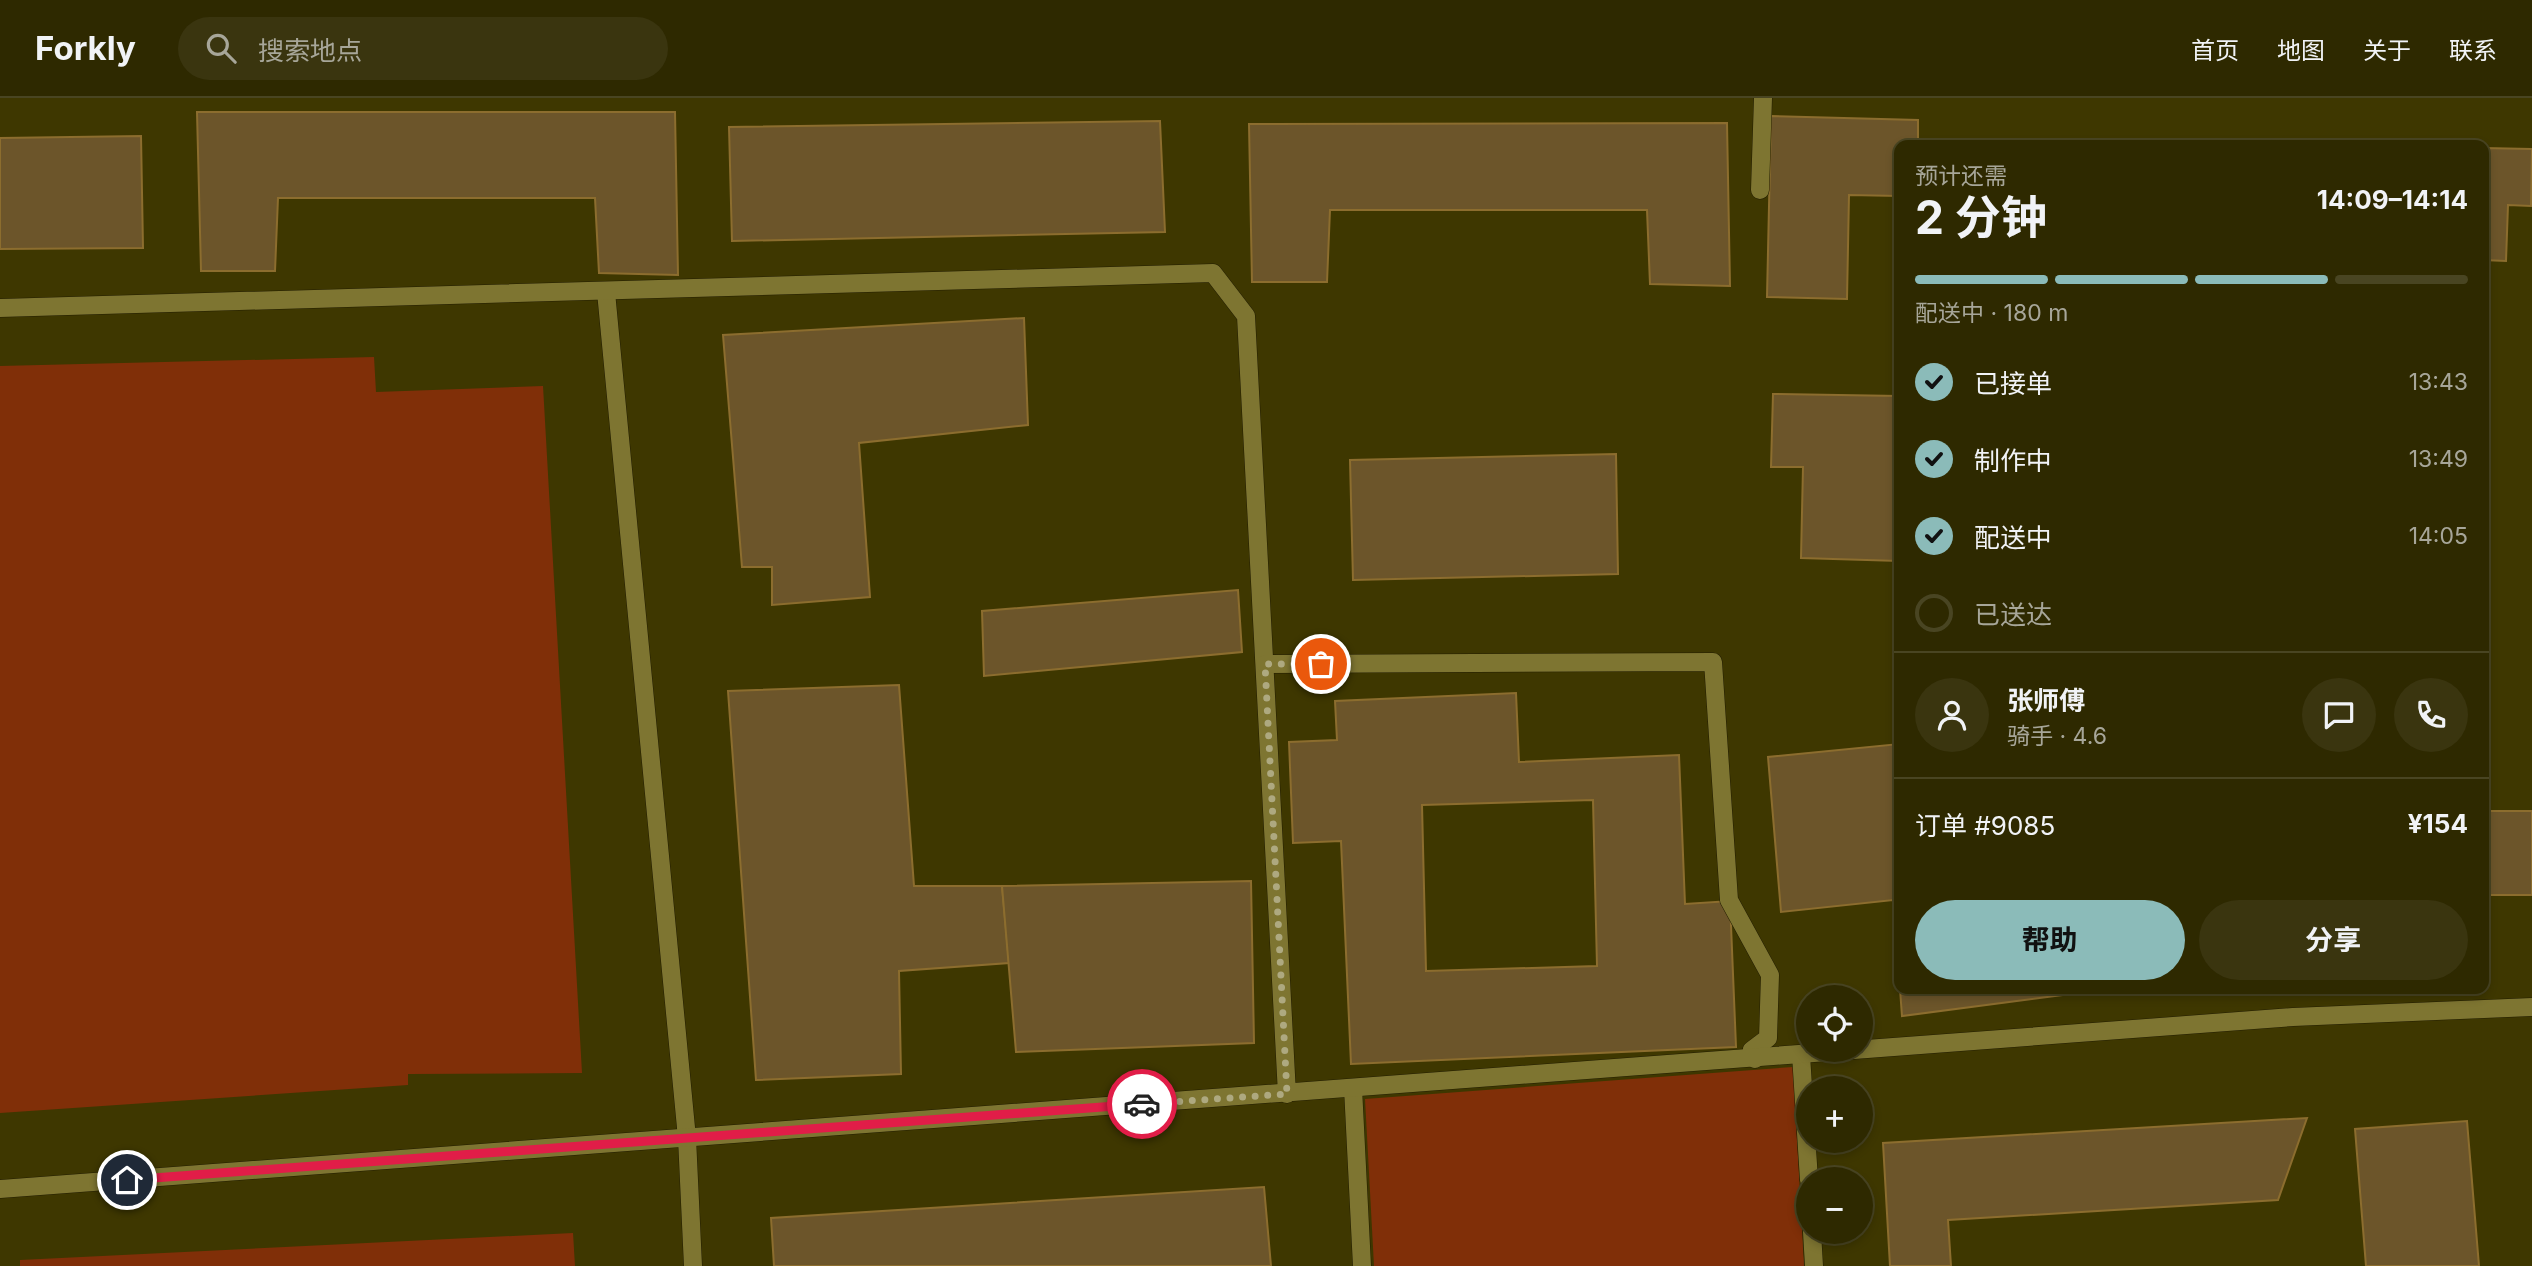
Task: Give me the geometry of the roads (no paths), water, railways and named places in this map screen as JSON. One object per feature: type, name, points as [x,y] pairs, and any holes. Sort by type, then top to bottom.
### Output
[{"type":"street","points":[[1760,190],[1763,98]]},
{"type":"street","points":[[0,308],[1213,273],[1246,316],[1287,1094]]},
{"type":"street","points":[[606,292],[687,1138],[693,1266]]},
{"type":"street","points":[[1265,664],[1713,662],[1729,900],[1770,975],[1768,1038],[1752,1050],[1755,1059]]},
{"type":"street","points":[[1873,1049],[2293,1017],[2532,1007]]},
{"type":"street","points":[[0,1189],[1796,1055]]},
{"type":"street","points":[[1801,1062],[1807,1167]]},
{"type":"street","points":[[1353,1088],[1362,1266]]},
{"type":"street","points":[[1813,1244],[1814,1266]]}]
